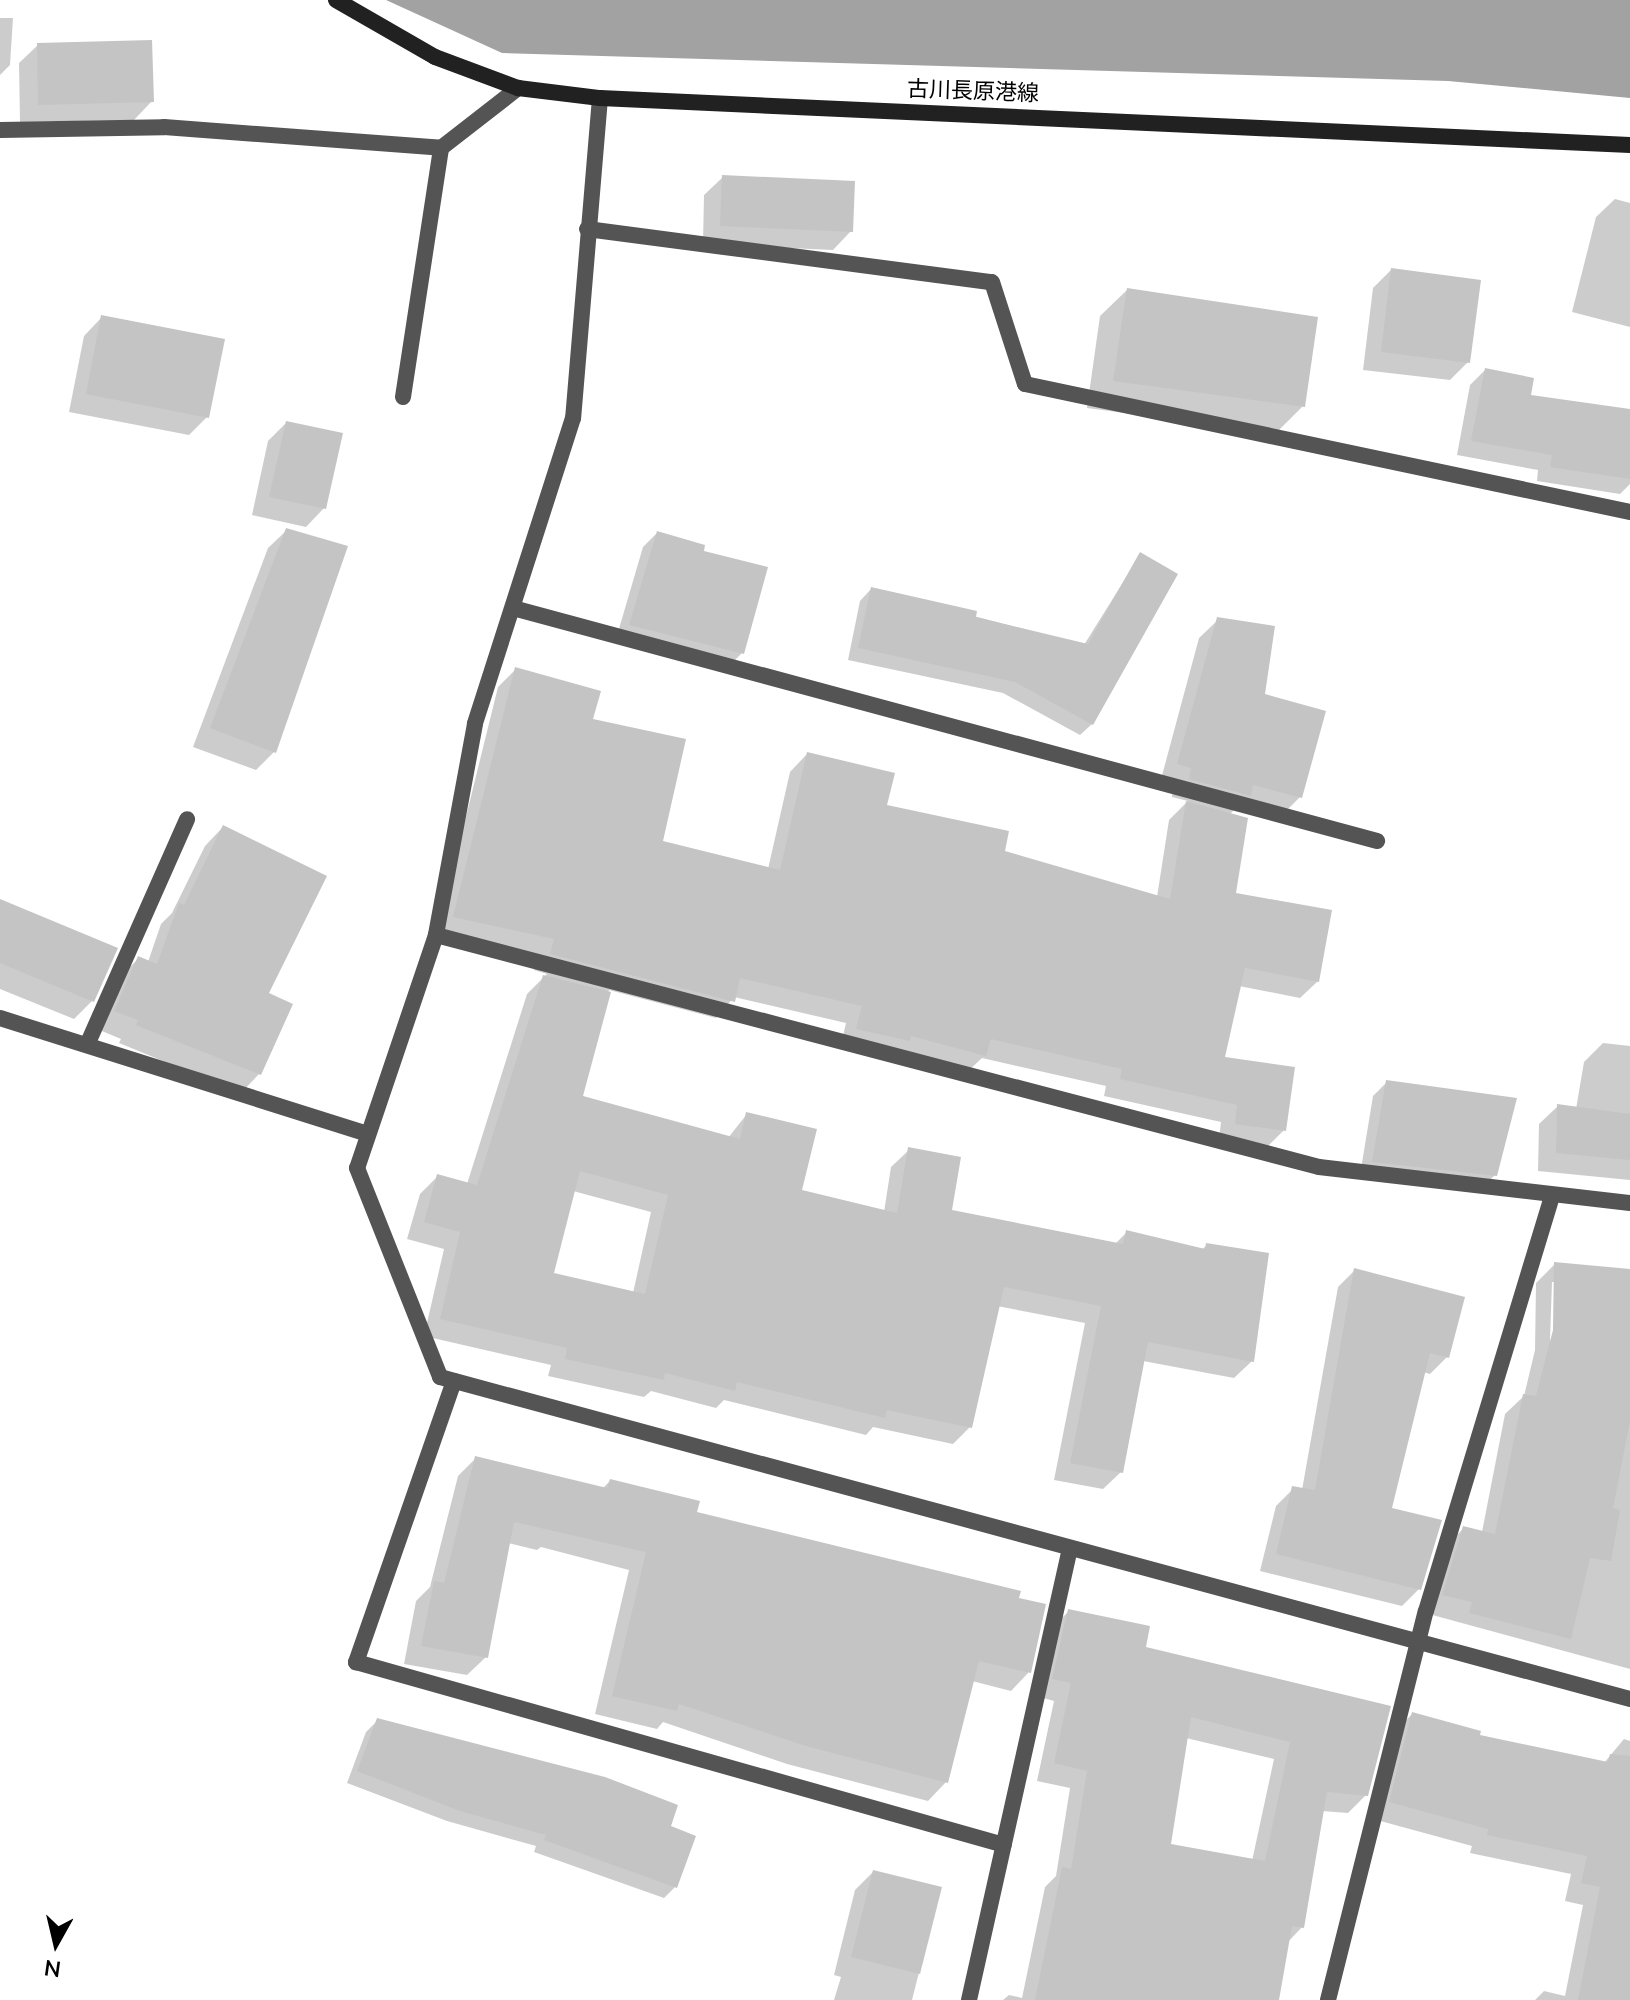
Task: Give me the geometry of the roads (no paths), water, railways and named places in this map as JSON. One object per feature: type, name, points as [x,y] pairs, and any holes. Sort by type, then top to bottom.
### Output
[{"type":"main road","name":"古川長原港線","points":[[336,0],[435,57],[518,88],[600,98],[1630,145]]},
{"type":"street","points":[[0,130],[179,128],[441,148],[518,88]]},
{"type":"street","points":[[600,98],[573,418],[475,724],[436,935],[357,1168],[440,1377],[1630,1699]]},
{"type":"street","points":[[403,397],[441,148]]},
{"type":"street","points":[[587,229],[992,282],[1025,384],[1630,512]]},
{"type":"street","points":[[513,608],[1377,841]]},
{"type":"street","points":[[87,1045],[187,819]]},
{"type":"street","points":[[436,935],[1319,1167],[1630,1203]]},
{"type":"street","points":[[0,1018],[368,1134]]},
{"type":"street","points":[[1328,2000],[1418,1644],[1552,1195]]},
{"type":"street","points":[[454,1381],[356,1662],[1004,1845]]},
{"type":"street","points":[[969,2000],[1070,1549]]}]
